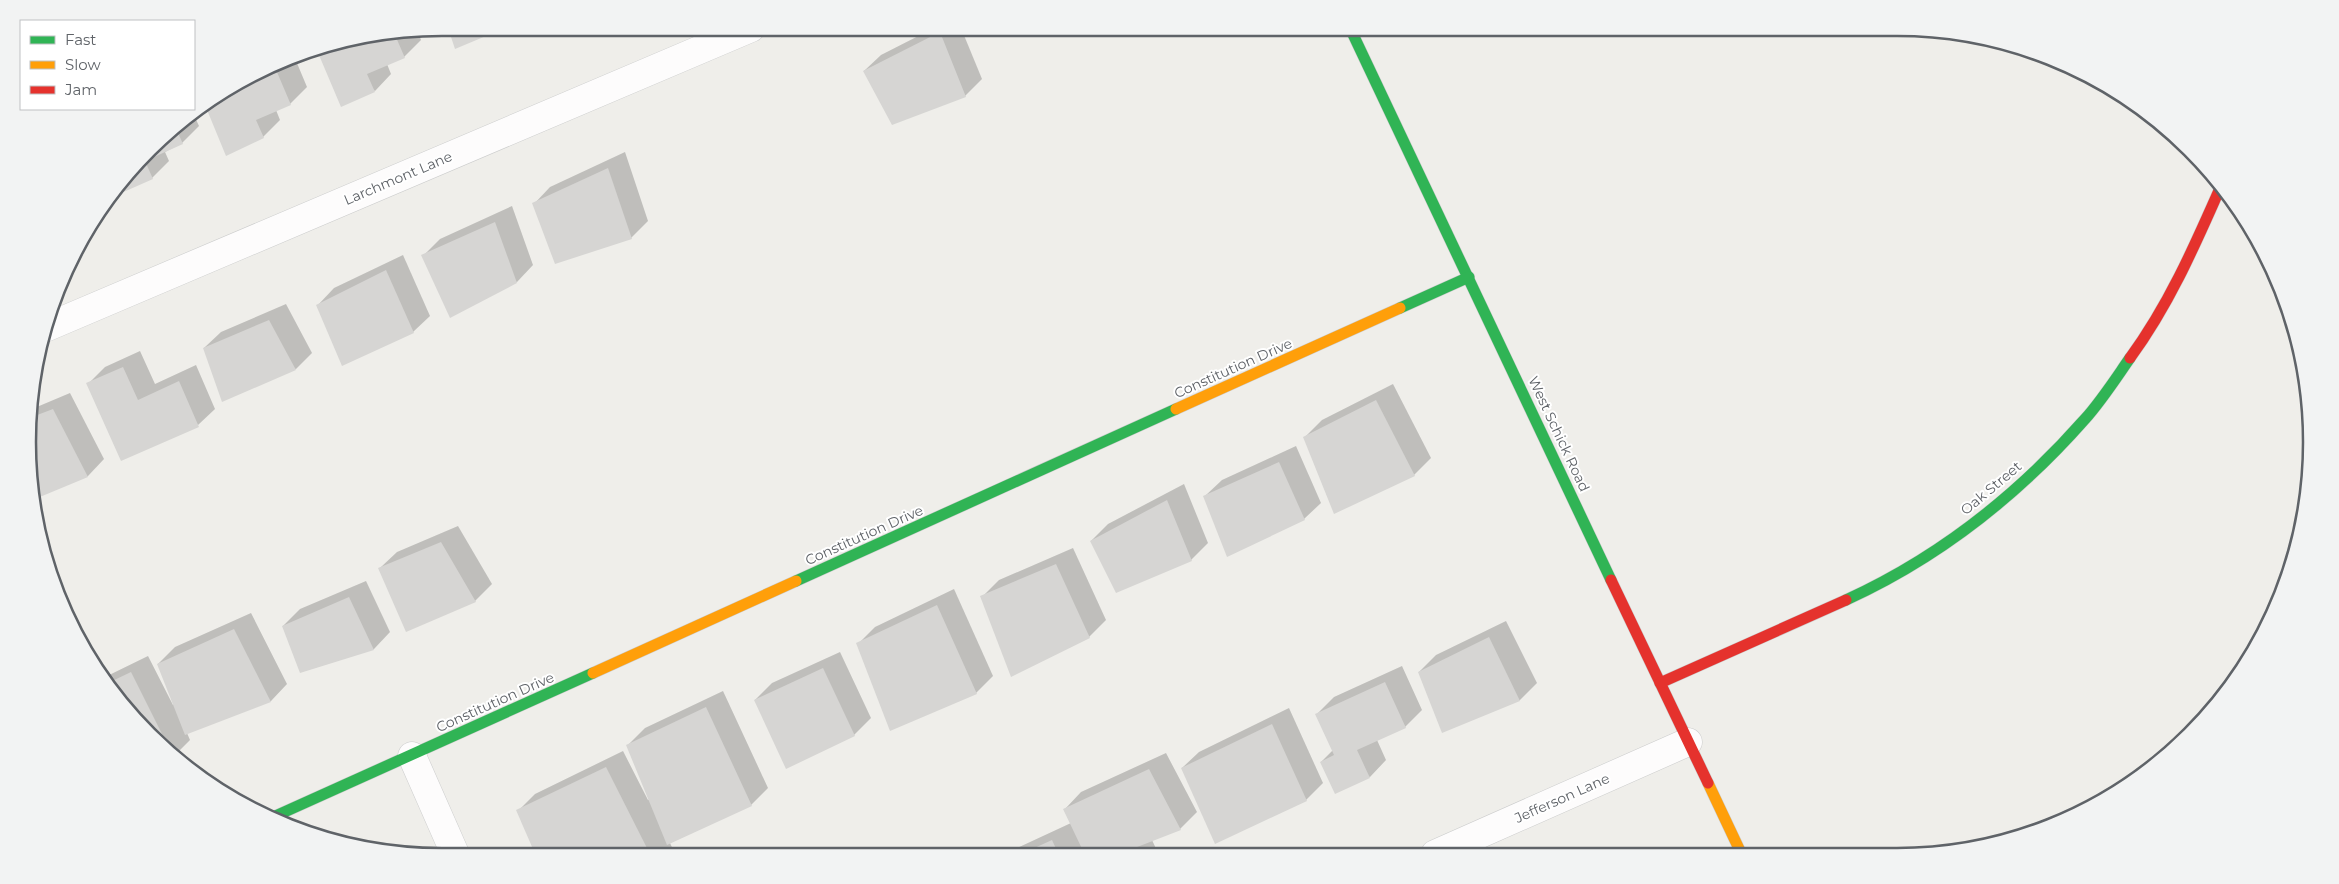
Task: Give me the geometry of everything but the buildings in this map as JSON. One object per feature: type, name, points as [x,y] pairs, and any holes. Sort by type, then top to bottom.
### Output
[{"type":"street","name":"Larchmont Lane","points":[[54,324],[732,36]]},
{"type":"street","name":"West Schick Road","points":[[1354,36],[1739,848]]},
{"type":"street","name":"Oak Street","points":[[1660,683],[1883,583],[1941,548],[2021,486],[2086,418],[2147,335],[2190,256],[2218,193]]},
{"type":"street","name":"Constitution Drive","points":[[280,814],[1469,277]]},
{"type":"street","name":"Jefferson Lane","points":[[1449,848],[1688,742]]},
{"type":"street","points":[[412,756],[452,848]]},
{"type":"traffic: fast","points":[[1354,36],[1611,580]]},
{"type":"traffic: fast","points":[[1400,308],[1469,277]]},
{"type":"traffic: fast","points":[[1846,600],[1913,565],[1975,522],[2004,499],[2059,447],[2085,419],[2130,358]]},
{"type":"traffic: fast","points":[[796,581],[1176,409]]},
{"type":"traffic: fast","points":[[280,814],[593,673]]},
{"type":"traffic: slow","points":[[1176,409],[1400,308]]},
{"type":"traffic: slow","points":[[593,673],[796,581]]},
{"type":"traffic: slow","points":[[1708,783],[1739,848]]},
{"type":"traffic: jam","points":[[2130,358],[2169,296],[2218,193]]},
{"type":"traffic: jam","points":[[1611,580],[1708,783]]},
{"type":"traffic: jam","points":[[1660,683],[1846,600]]}]
